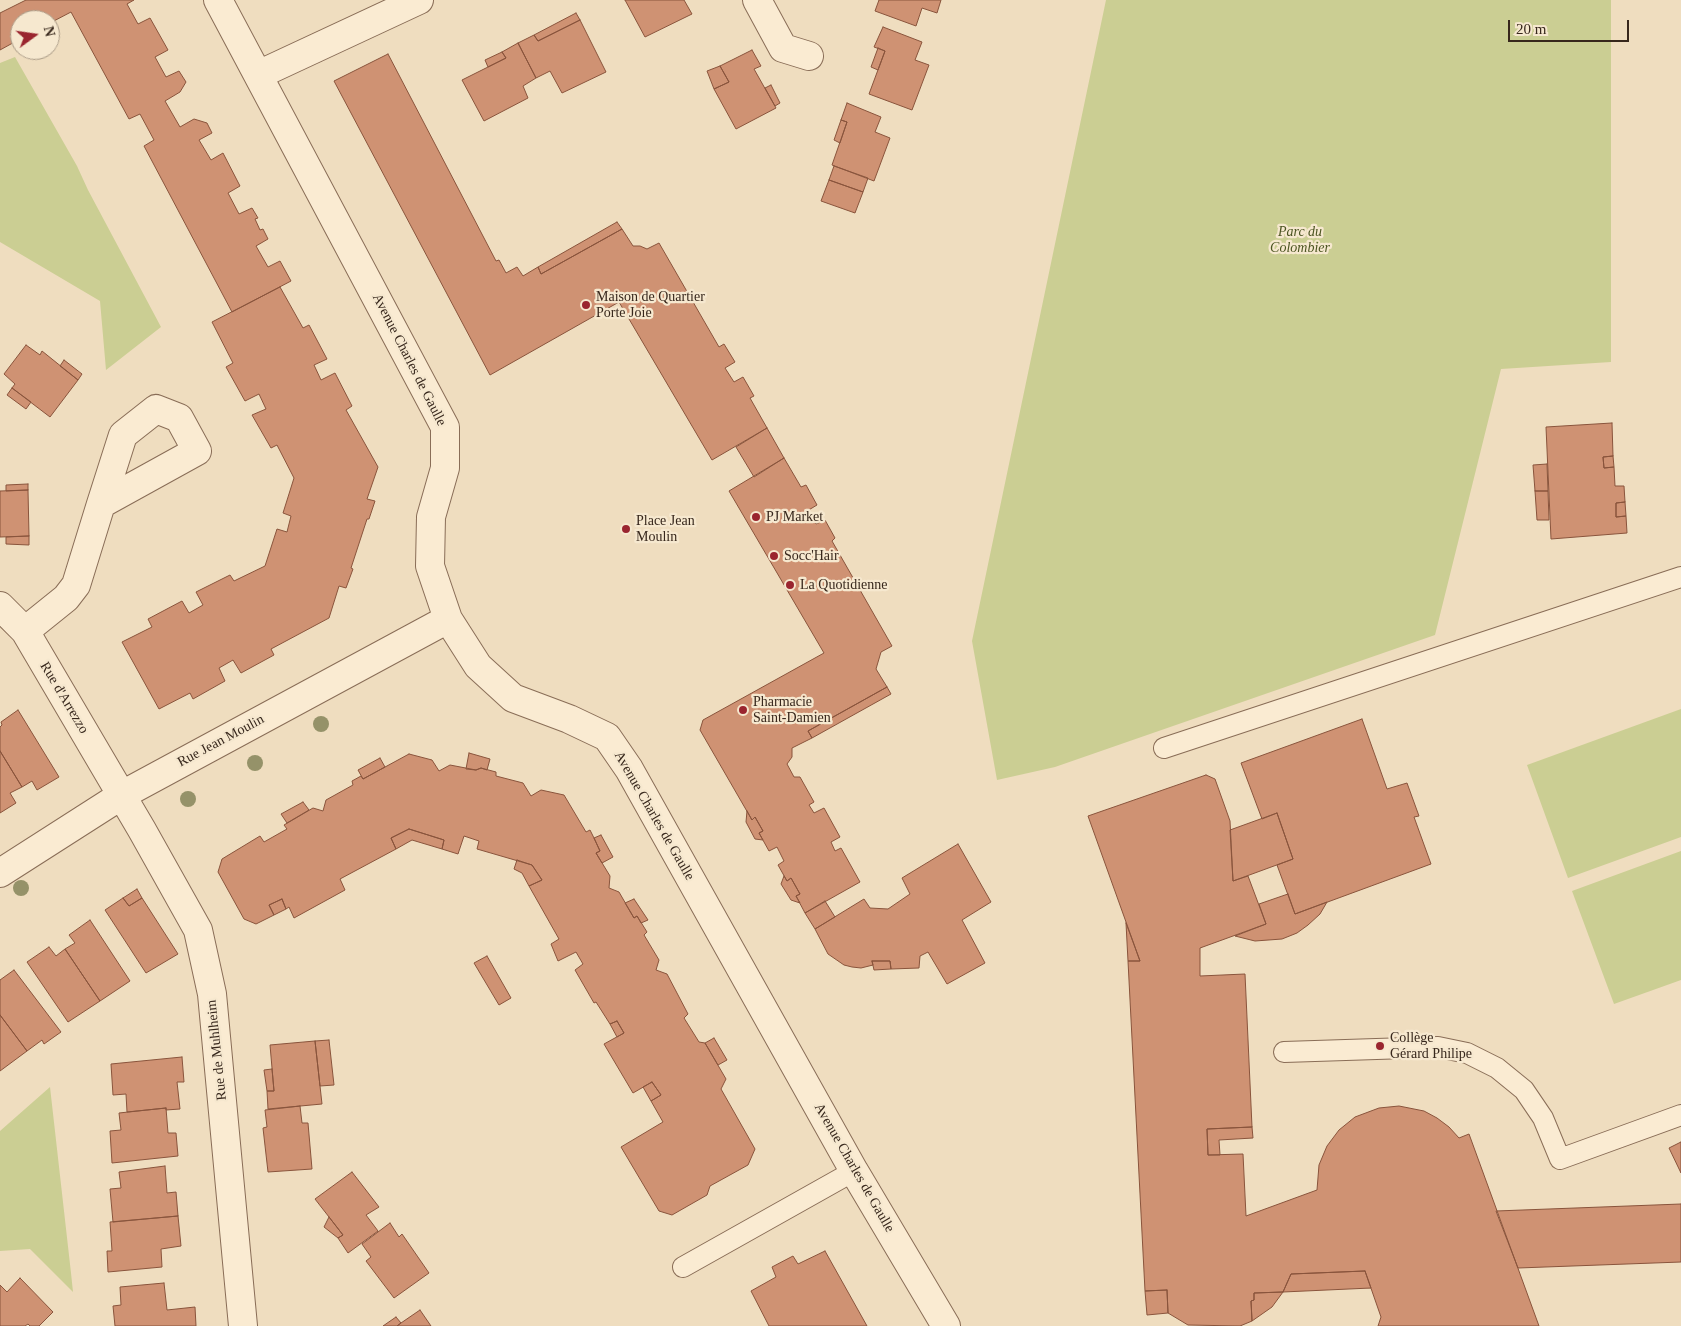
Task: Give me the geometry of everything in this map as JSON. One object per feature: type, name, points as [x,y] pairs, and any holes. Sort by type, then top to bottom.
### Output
[{"type":"street","name":"Avenue Charles de Gaulle","points":[[218,0],[445,426],[445,468],[431,517],[430,566],[448,619],[478,666],[513,698],[570,719],[607,737],[629,769],[854,1171],[946,1326]]},
{"type":"street","points":[[258,75],[419,0]]},
{"type":"street","points":[[757,0],[783,48],[809,56]]},
{"type":"street","points":[[25,631],[66,598],[76,585],[101,504]]},
{"type":"street","name":"Rue d'Arrezzo","points":[[0,606],[25,631],[122,795]]},
{"type":"street","name":"Rue Jean Moulin","points":[[0,873],[122,795],[448,619]]},
{"type":"street","name":"Rue de Muhlheim","points":[[122,795],[198,930],[212,994],[243,1326]]},
{"type":"lane","points":[[1164,748],[1681,577]]},
{"type":"lane","points":[[1284,1052],[1438,1047],[1467,1053],[1497,1068],[1524,1090],[1543,1118],[1560,1158],[1681,1115]]},
{"type":"lane","points":[[682,1266],[854,1171]]},
{"type":"green space","name":"Parc du Colombier","points":[[1106,0],[1611,0],[1611,362],[1501,369],[1435,635],[1055,767],[997,780],[972,641]]},
{"type":"green space","points":[[10,59],[17,60],[77,166],[161,327],[106,370],[100,301],[0,242],[0,63]]},
{"type":"green space","points":[[1681,709],[1681,837],[1568,878],[1527,765]]},
{"type":"green space","points":[[1681,851],[1681,980],[1614,1004],[1572,891]]},
{"type":"green space","points":[[50,1087],[73,1292],[30,1249],[0,1251],[0,1131]]},
{"type":"building","points":[[26,0],[134,0],[127,4],[138,24],[150,18],[168,50],[155,57],[166,77],[179,71],[186,82],[180,92],[165,101],[180,127],[194,119],[207,123],[212,133],[199,140],[211,160],[223,153],[240,186],[228,193],[239,214],[252,208],[258,218],[255,219],[260,230],[263,229],[268,239],[256,246],[268,267],[280,261],[291,281],[232,312],[144,146],[154,140],[140,114],[129,119],[71,12],[60,18],[60,10],[10,10],[10,44],[0,50],[0,13]]},
{"type":"building","points":[[625,0],[684,0],[692,14],[645,37]]},
{"type":"building","points":[[879,0],[941,0],[937,13],[922,8],[916,26],[875,11]]},
{"type":"building","points":[[576,13],[580,20],[538,41],[534,35]]},
{"type":"building","points":[[580,20],[606,72],[562,93],[550,71],[536,78],[518,43],[534,35],[538,41]]},
{"type":"building","points":[[883,27],[922,42],[915,60],[929,65],[912,110],[869,94],[885,51],[874,47]]},
{"type":"building","points":[[518,43],[536,78],[523,86],[528,98],[484,121],[462,80],[506,58],[502,52]]},
{"type":"building","points":[[878,48],[885,51],[878,70],[871,67]]},
{"type":"building","points":[[752,50],[761,66],[754,69],[776,108],[736,129],[714,89],[729,82],[720,66]]},
{"type":"building","points":[[502,52],[506,58],[488,67],[485,60]]},
{"type":"building","points":[[388,54],[496,261],[499,260],[506,273],[517,267],[523,276],[538,267],[541,274],[622,229],[633,246],[647,249],[659,243],[719,347],[724,344],[735,362],[725,368],[734,382],[743,377],[754,396],[750,398],[767,428],[712,460],[619,302],[490,375],[334,81]]},
{"type":"building","points":[[720,66],[729,82],[714,89],[707,71]]},
{"type":"building","points":[[771,85],[780,103],[775,106],[765,88]]},
{"type":"building","points":[[847,103],[881,117],[875,132],[890,138],[874,181],[832,165],[847,122],[841,120]]},
{"type":"building","points":[[841,120],[847,122],[840,143],[834,140]]},
{"type":"building","points":[[834,166],[868,178],[863,192],[829,180]]},
{"type":"building","points":[[829,180],[863,192],[855,213],[821,201]]},
{"type":"building","points":[[617,222],[622,229],[541,274],[538,267]]},
{"type":"building","points":[[280,287],[303,328],[309,325],[327,359],[314,365],[321,380],[335,373],[352,406],[346,410],[378,467],[367,499],[375,501],[369,519],[367,519],[346,588],[339,586],[329,618],[271,649],[274,655],[241,673],[233,660],[219,668],[225,681],[193,699],[190,693],[159,709],[122,642],[152,627],[148,619],[182,601],[189,613],[203,605],[196,592],[230,575],[234,581],[265,566],[277,529],[287,532],[291,516],[283,513],[294,478],[277,445],[271,448],[252,415],[266,409],[259,394],[245,401],[226,367],[233,363],[212,322]]},
{"type":"building","points":[[26,345],[40,355],[42,351],[78,380],[50,417],[12,388],[15,384],[4,374]]},
{"type":"building","points":[[64,360],[82,374],[78,380],[60,366]]},
{"type":"building","points":[[12,388],[31,402],[26,409],[7,395]]},
{"type":"building","points":[[1612,423],[1613,456],[1603,457],[1604,468],[1614,467],[1615,486],[1624,486],[1625,502],[1616,503],[1616,517],[1626,516],[1627,533],[1551,539],[1546,427]]},
{"type":"building","points":[[767,428],[784,458],[754,477],[736,447]]},
{"type":"building","points":[[1613,456],[1614,467],[1604,468],[1603,457]]},
{"type":"building","points":[[784,458],[801,487],[806,485],[817,505],[807,511],[816,524],[825,520],[835,538],[832,541],[892,646],[881,652],[876,669],[887,687],[808,731],[812,738],[792,748],[792,757],[787,764],[794,777],[800,777],[814,802],[809,805],[814,813],[824,808],[840,837],[831,842],[835,851],[841,848],[860,882],[805,913],[796,896],[800,894],[791,878],[787,881],[778,865],[784,861],[777,847],[769,851],[759,833],[763,831],[755,817],[752,820],[700,730],[703,720],[824,653],[729,491]]},
{"type":"building","points":[[1547,464],[1548,491],[1535,491],[1533,465]]},
{"type":"building","points":[[28,484],[28,490],[6,491],[6,485]]},
{"type":"building","points":[[28,490],[29,536],[0,537],[0,491]]},
{"type":"building","points":[[1535,491],[1548,491],[1549,520],[1537,520]]},
{"type":"building","points":[[1625,502],[1626,516],[1616,517],[1616,503]]},
{"type":"building","points":[[29,536],[29,545],[6,544],[6,537]]},
{"type":"building","points":[[887,687],[891,694],[812,738],[808,731]]},
{"type":"building","points":[[18,710],[59,777],[37,790],[32,781],[22,787],[0,751],[1,722]]},
{"type":"building","points":[[1362,719],[1387,789],[1407,783],[1419,816],[1414,817],[1431,864],[1295,914],[1277,865],[1293,859],[1277,813],[1262,819],[1241,763]]},
{"type":"building","points":[[0,751],[22,787],[10,793],[16,803],[0,813]]},
{"type":"building","points":[[469,753],[490,759],[487,770],[481,768],[476,770],[466,769]]},
{"type":"building","points":[[409,754],[432,760],[439,771],[450,765],[476,770],[481,768],[496,772],[496,776],[523,783],[531,796],[541,790],[564,795],[586,832],[590,830],[594,838],[600,851],[596,853],[610,876],[609,888],[619,892],[634,918],[637,916],[647,932],[644,935],[659,960],[656,970],[667,974],[688,1014],[684,1018],[699,1042],[705,1043],[726,1079],[721,1089],[755,1149],[748,1165],[710,1186],[707,1195],[672,1215],[659,1211],[621,1147],[663,1122],[651,1101],[661,1095],[652,1082],[633,1093],[604,1044],[624,1033],[617,1021],[610,1024],[596,1002],[594,1003],[575,970],[583,964],[576,952],[558,961],[551,944],[559,939],[529,886],[542,880],[532,865],[477,849],[479,841],[464,836],[458,854],[442,849],[444,840],[409,829],[391,838],[396,849],[340,879],[345,890],[294,918],[289,907],[286,909],[282,899],[269,905],[274,915],[256,924],[244,919],[218,872],[222,859],[260,836],[264,842],[287,829],[284,825],[313,808],[323,811],[326,800],[353,785],[352,781],[361,776],[363,779]]},
{"type":"building","points":[[380,758],[385,767],[363,779],[358,770]]},
{"type":"building","points":[[1206,775],[1215,779],[1230,821],[1233,881],[1248,876],[1266,924],[1200,948],[1200,976],[1245,974],[1252,1127],[1207,1129],[1208,1155],[1243,1154],[1246,1216],[1317,1190],[1319,1165],[1327,1146],[1339,1130],[1355,1117],[1379,1108],[1399,1106],[1424,1111],[1449,1127],[1459,1138],[1469,1134],[1539,1326],[1378,1326],[1381,1317],[1365,1271],[1291,1274],[1283,1292],[1254,1293],[1254,1300],[1251,1301],[1252,1321],[1240,1326],[1188,1325],[1168,1313],[1167,1290],[1145,1291],[1128,961],[1140,961],[1088,816]]},
{"type":"building","points":[[303,802],[309,810],[287,823],[281,814]]},
{"type":"building","points":[[747,811],[752,820],[755,817],[763,831],[759,833],[763,840],[755,839],[746,822]]},
{"type":"building","points":[[1277,813],[1293,859],[1233,881],[1230,830]]},
{"type":"building","points":[[409,829],[444,840],[442,849],[412,840],[396,849],[391,838]]},
{"type":"building","points":[[601,835],[613,857],[602,863],[596,853],[600,851],[594,838]]},
{"type":"building","points":[[958,844],[991,902],[962,920],[985,963],[947,984],[928,952],[920,956],[919,968],[891,969],[890,961],[872,961],[873,965],[861,968],[852,967],[844,965],[828,954],[815,929],[864,899],[870,908],[888,909],[910,894],[902,878]]},
{"type":"building","points":[[517,860],[532,865],[542,880],[529,886],[522,873],[514,869]]},
{"type":"building","points":[[784,876],[787,881],[791,878],[800,894],[796,896],[800,903],[791,900],[781,884]]},
{"type":"building","points":[[137,889],[142,898],[129,906],[123,898]]},
{"type":"building","points":[[1288,894],[1295,914],[1327,902],[1320,914],[1308,925],[1297,933],[1282,939],[1255,941],[1235,936],[1266,924],[1259,904]]},
{"type":"building","points":[[123,898],[129,906],[142,898],[178,954],[146,973],[105,910]]},
{"type":"building","points":[[282,899],[286,909],[274,915],[269,905]]},
{"type":"building","points":[[634,899],[648,920],[641,923],[637,916],[634,918],[625,903]]},
{"type":"building","points":[[825,901],[835,917],[815,929],[805,913]]},
{"type":"building","points":[[90,920],[130,981],[100,1001],[65,949],[75,943],[69,935]]},
{"type":"building","points":[[1126,923],[1140,961],[1128,961]]},
{"type":"building","points":[[49,947],[56,956],[65,949],[100,1001],[68,1022],[27,962]]},
{"type":"building","points":[[487,956],[511,998],[499,1005],[474,963]]},
{"type":"building","points":[[872,961],[890,961],[891,969],[874,970]]},
{"type":"building","points":[[14,970],[61,1032],[44,1044],[42,1040],[27,1051],[0,1015],[0,980]]},
{"type":"building","points":[[0,1015],[27,1051],[0,1071]]},
{"type":"building","points":[[617,1021],[624,1033],[617,1037],[610,1024]]},
{"type":"building","points":[[714,1038],[727,1060],[718,1065],[705,1043]]},
{"type":"building","points":[[329,1040],[334,1085],[320,1086],[315,1041]]},
{"type":"building","points":[[315,1041],[322,1104],[268,1109],[267,1091],[274,1091],[270,1045]]},
{"type":"building","points":[[182,1057],[184,1082],[177,1082],[180,1109],[166,1110],[166,1108],[127,1112],[126,1094],[113,1095],[111,1064]]},
{"type":"building","points":[[272,1069],[274,1091],[267,1091],[264,1070]]},
{"type":"building","points":[[652,1082],[661,1095],[651,1101],[643,1087]]},
{"type":"building","points":[[300,1106],[302,1123],[308,1123],[312,1169],[268,1172],[263,1128],[267,1127],[265,1110]]},
{"type":"building","points":[[166,1108],[168,1133],[176,1133],[178,1156],[112,1163],[110,1131],[121,1130],[119,1113]]},
{"type":"building","points":[[1252,1127],[1253,1138],[1219,1140],[1220,1155],[1208,1155],[1207,1129]]},
{"type":"building","points":[[1681,1142],[1681,1173],[1669,1148]]},
{"type":"building","points":[[165,1166],[167,1193],[176,1192],[178,1216],[113,1222],[110,1189],[121,1188],[119,1172]]},
{"type":"building","points":[[352,1172],[379,1207],[366,1215],[378,1231],[348,1253],[338,1238],[343,1235],[315,1199]]},
{"type":"building","points":[[1681,1204],[1681,1262],[1518,1268],[1496,1211]]},
{"type":"building","points":[[178,1216],[181,1246],[161,1249],[162,1267],[108,1272],[107,1251],[112,1251],[110,1222]]},
{"type":"building","points":[[329,1217],[343,1235],[338,1238],[324,1227]]},
{"type":"building","points":[[390,1223],[399,1237],[402,1234],[429,1273],[394,1298],[366,1261],[371,1257],[362,1244]]},
{"type":"building","points":[[825,1251],[867,1326],[769,1326],[751,1291],[776,1277],[772,1267],[793,1256],[798,1264]]},
{"type":"building","points":[[1365,1271],[1371,1288],[1283,1292],[1291,1274]]},
{"type":"building","points":[[20,1278],[53,1312],[39,1326],[30,1326],[28,1324],[25,1326],[0,1326],[0,1285],[7,1292]]},
{"type":"building","points":[[164,1283],[167,1310],[195,1307],[196,1326],[115,1326],[113,1306],[121,1305],[120,1287]]},
{"type":"building","points":[[1167,1290],[1168,1313],[1147,1315],[1145,1291]]},
{"type":"building","points":[[1283,1292],[1272,1307],[1252,1321],[1251,1301],[1254,1300],[1254,1293]]},
{"type":"building","points":[[420,1310],[431,1326],[397,1326],[401,1323]]},
{"type":"building","points":[[396,1317],[401,1323],[397,1326],[383,1326]]},
{"type":"place","name":"Maison de Quartier Porte Joie","points":[[586,305]]},
{"type":"place","name":"PJ Market","points":[[756,517]]},
{"type":"place","name":"Place Jean Moulin","points":[[626,529]]},
{"type":"place","name":"Socc'Hair","points":[[774,556]]},
{"type":"place","name":"La Quotidienne","points":[[790,585]]},
{"type":"place","name":"Pharmacie Saint-Damien","points":[[743,710]]},
{"type":"place","name":"Collège Gérard Philipe","points":[[1380,1046]]}]
